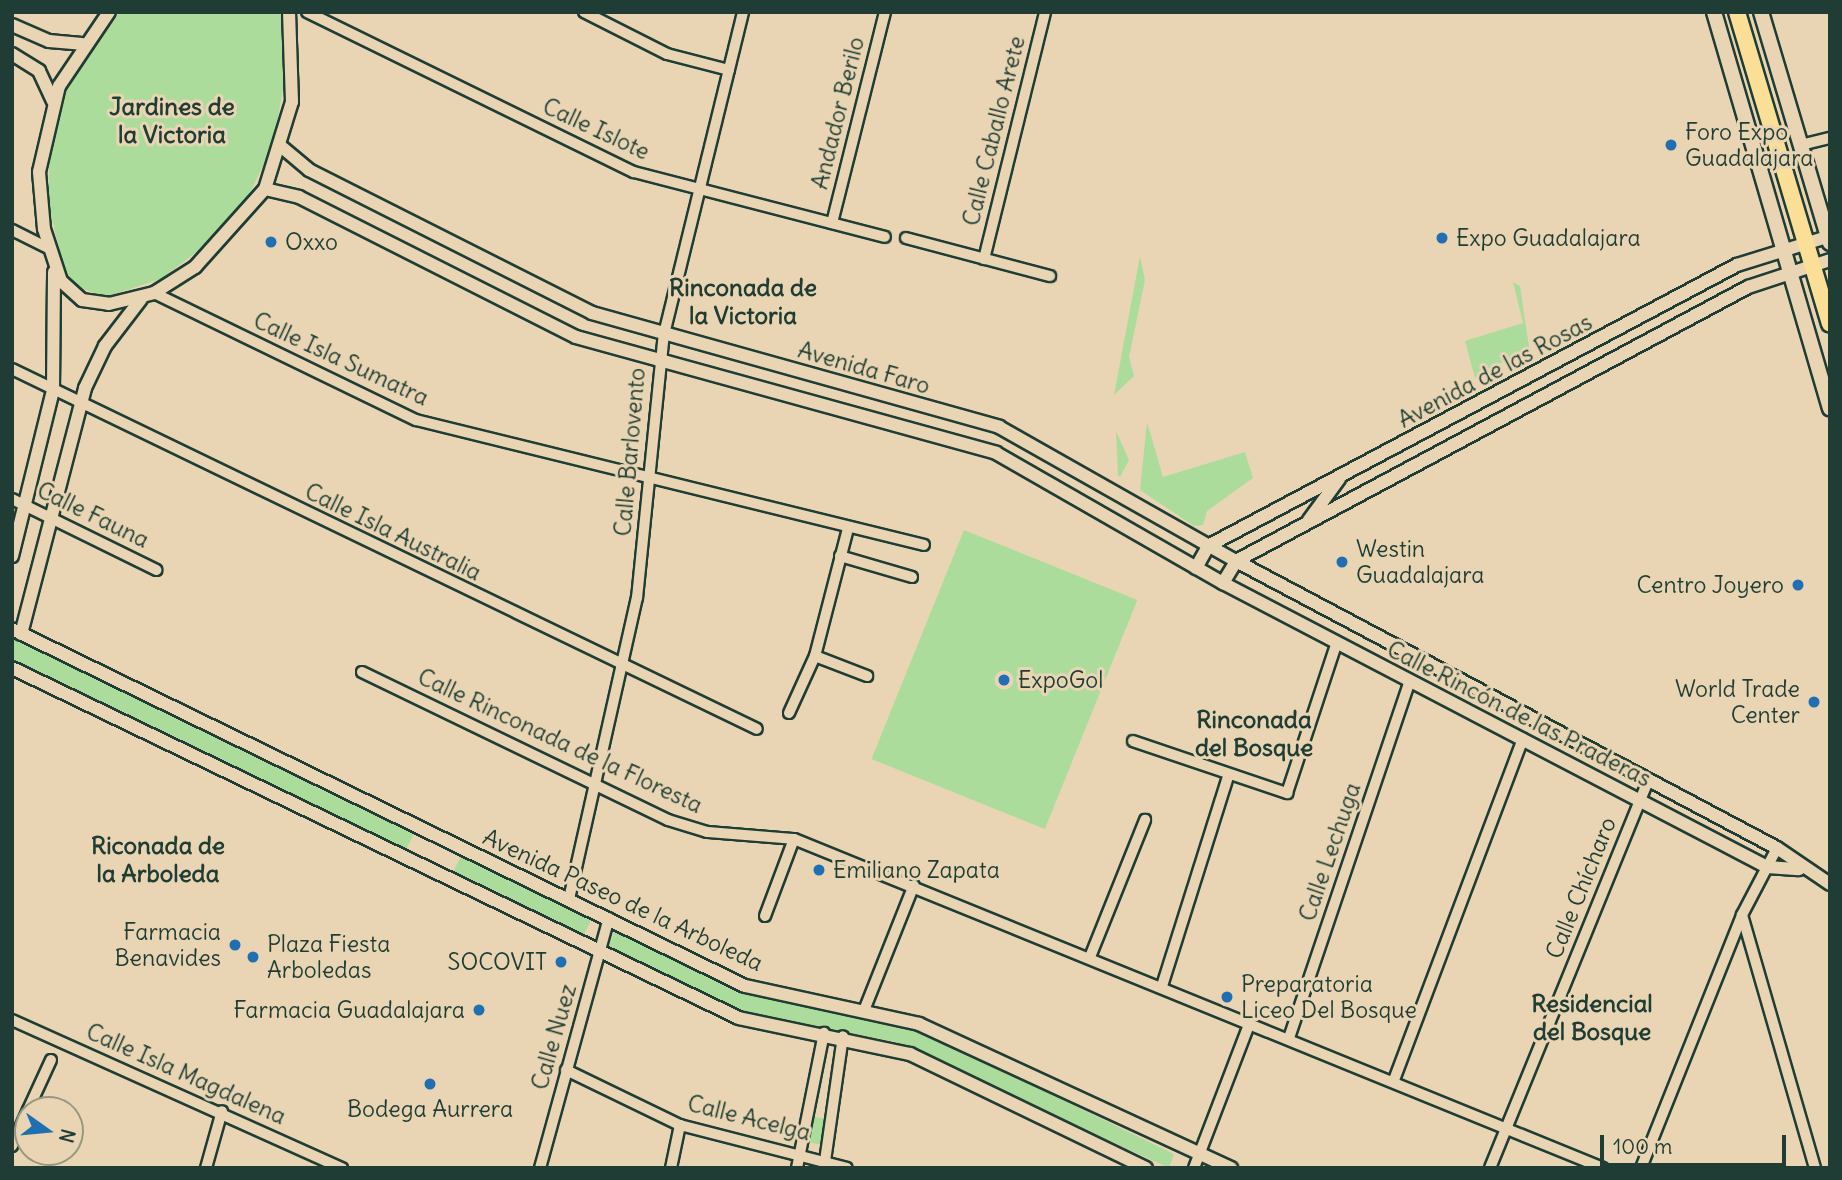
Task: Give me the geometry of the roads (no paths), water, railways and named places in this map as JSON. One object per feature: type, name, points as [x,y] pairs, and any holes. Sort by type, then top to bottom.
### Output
[{"type":"main road","points":[[1714,12],[1830,408]]},
{"type":"main road","points":[[1737,12],[1830,323]]},
{"type":"main road","points":[[1761,12],[1829,239]]},
{"type":"street","points":[[109,12],[82,44],[52,101],[39,172],[48,248],[54,265],[82,300],[109,304],[148,295]]},
{"type":"street","points":[[17,631],[51,518],[80,404],[105,346],[148,295],[208,256],[265,189],[283,148],[295,65],[289,12]]},
{"type":"street","name":"Calle Islote","points":[[307,12],[634,172],[885,237]]},
{"type":"street","points":[[584,12],[667,54],[729,70]]},
{"type":"street","name":"Calle Barlovento","points":[[569,899],[624,668],[649,482],[664,334],[743,12]]},
{"type":"street","name":"Andador Berilo","points":[[832,223],[885,12]]},
{"type":"street","name":"Calle Caballo Arete","points":[[984,259],[1045,12]]},
{"type":"street","points":[[12,25],[49,41],[82,44]]},
{"type":"street","points":[[12,54],[39,71],[52,101]]},
{"type":"street","points":[[1801,145],[1830,138]]},
{"type":"street","name":"Avenida Faro","points":[[283,148],[309,170],[580,308],[999,427],[1236,561]]},
{"type":"street","name":"Avenida Faro","points":[[265,189],[299,197],[576,337],[996,453],[1223,583]]},
{"type":"street","points":[[12,230],[48,248]]},
{"type":"street","points":[[906,239],[1050,276]]},
{"type":"street","name":"Avenida de las Rosas","points":[[1208,545],[1339,479],[1737,265],[1829,239]]},
{"type":"street","name":"Avenida de las Rosas","points":[[1236,561],[1748,287],[1830,260]]},
{"type":"street","points":[[12,555],[53,390],[54,265]]},
{"type":"street","name":"Calle Isla Sumatra","points":[[148,295],[416,420],[649,482],[924,545]]},
{"type":"street","name":"Calle Isla Australia","points":[[12,369],[624,668],[757,729]]},
{"type":"street","points":[[1302,528],[1339,479]]},
{"type":"street","name":"Calle Fauna","points":[[12,499],[156,570]]},
{"type":"street","points":[[789,713],[815,656],[848,528]]},
{"type":"street","points":[[1196,568],[1208,545]]},
{"type":"street","points":[[840,556],[912,577]]},
{"type":"street","points":[[1223,583],[1236,561]]},
{"type":"street","name":"Calle Rincón de las Praderas","points":[[1236,561],[1777,848],[1799,869],[1830,884]]},
{"type":"street","name":"Calle Rincón de las Praderas","points":[[1223,583],[1767,867],[1799,869]]},
{"type":"street","name":"Avenida Paseo de la Arboleda","points":[[17,631],[746,986],[865,1008],[919,1024],[1231,1168]]},
{"type":"street","points":[[1133,741],[1287,793],[1337,642]]},
{"type":"street","points":[[815,656],[867,676]]},
{"type":"street","points":[[12,668],[739,1018],[824,1033],[910,1054],[1146,1168]]},
{"type":"street","name":"Calle Rinconada de la Floresta","points":[[362,672],[596,785],[707,832],[794,839],[1394,1080],[1603,1168]]},
{"type":"street","name":"Calle Lechuga","points":[[1289,1038],[1409,681]]},
{"type":"street","points":[[1394,1080],[1523,739]]},
{"type":"street","points":[[1162,986],[1229,774]]},
{"type":"street","name":"Calle Chícharo","points":[[1490,1168],[1648,780]]},
{"type":"street","points":[[1090,957],[1145,820]]},
{"type":"street","points":[[765,916],[794,839]]},
{"type":"street","points":[[1640,1168],[1742,915],[1777,848]]},
{"type":"street","points":[[865,1008],[914,885]]},
{"type":"street","points":[[1742,915],[1815,1168]]},
{"type":"street","name":"Calle Nuez","points":[[540,1168],[609,918]]},
{"type":"street","name":"Calle Isla Magdalena","points":[[12,1020],[222,1111],[342,1168]]},
{"type":"street","points":[[1194,1168],[1250,1022]]},
{"type":"street","points":[[797,1168],[797,1152],[824,1033]]},
{"type":"street","points":[[824,1163],[843,1037]]},
{"type":"street","points":[[34,1096],[51,1060]]},
{"type":"street","name":"Calle Acelga","points":[[566,1070],[680,1125],[797,1152],[824,1163],[848,1168]]},
{"type":"street","points":[[206,1168],[222,1111]]},
{"type":"street","points":[[671,1168],[680,1125]]},
{"type":"place","name":"Foro Expo Guadalajara","points":[[1671,145]]},
{"type":"place","name":"Expo Guadalajara","points":[[1442,238]]},
{"type":"place","name":"Oxxo","points":[[271,242]]},
{"type":"place","name":"Westin Guadalajara","points":[[1342,562]]},
{"type":"place","name":"Centro Joyero","points":[[1798,585]]},
{"type":"place","name":"ExpoGol","points":[[1004,680]]},
{"type":"place","name":"World Trade Center","points":[[1814,702]]},
{"type":"place","name":"Emiliano Zapata","points":[[819,870]]},
{"type":"place","name":"Farmacia Benavides","points":[[235,945]]},
{"type":"place","name":"Plaza Fiesta Arboledas","points":[[253,957]]},
{"type":"place","name":"SOCOVIT","points":[[561,962]]},
{"type":"place","name":"Preparatoria Liceo Del Bosque","points":[[1227,997]]},
{"type":"place","name":"Farmacia Guadalajara","points":[[479,1010]]},
{"type":"place","name":"Bodega Aurrera","points":[[430,1084]]},
{"type":"district","name":"Jardines de la Victoria","points":[[172,121]]},
{"type":"district","name":"Rinconada de la Victoria","points":[[743,302]]},
{"type":"district","name":"Rinconada del Bosque","points":[[1254,734]]},
{"type":"district","name":"Riconada de la Arboleda","points":[[158,860]]},
{"type":"district","name":"Residencial del Bosque","points":[[1592,1018]]}]
